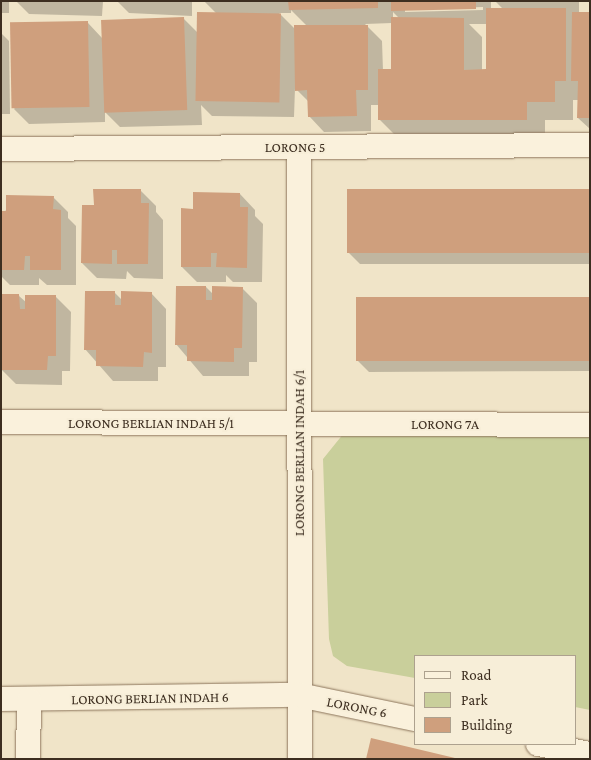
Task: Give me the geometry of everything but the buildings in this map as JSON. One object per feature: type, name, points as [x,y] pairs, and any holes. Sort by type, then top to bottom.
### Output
[{"type":"street","name":"LORONG 5","points":[[1,149],[590,145]]},
{"type":"street","name":"LORONG BERLIAN INDAH 6/1","points":[[299,147],[300,424],[298,696],[300,759]]},
{"type":"street","name":"LORONG BERLIAN INDAH 5/1","points":[[1,422],[300,424]]},
{"type":"street","name":"LORONG 7A","points":[[300,424],[590,424]]},
{"type":"street","name":"LORONG BERLIAN INDAH 6","points":[[1,699],[298,696]]},
{"type":"street","name":"LORONG 6","points":[[298,696],[414,719]]},
{"type":"street","points":[[28,759],[29,700]]},
{"type":"street","points":[[543,745],[590,754]]},
{"type":"green space","points":[[348,428],[590,430],[590,710],[576,707],[576,655],[414,655],[414,678],[347,666],[333,656],[329,639],[323,459]]}]
